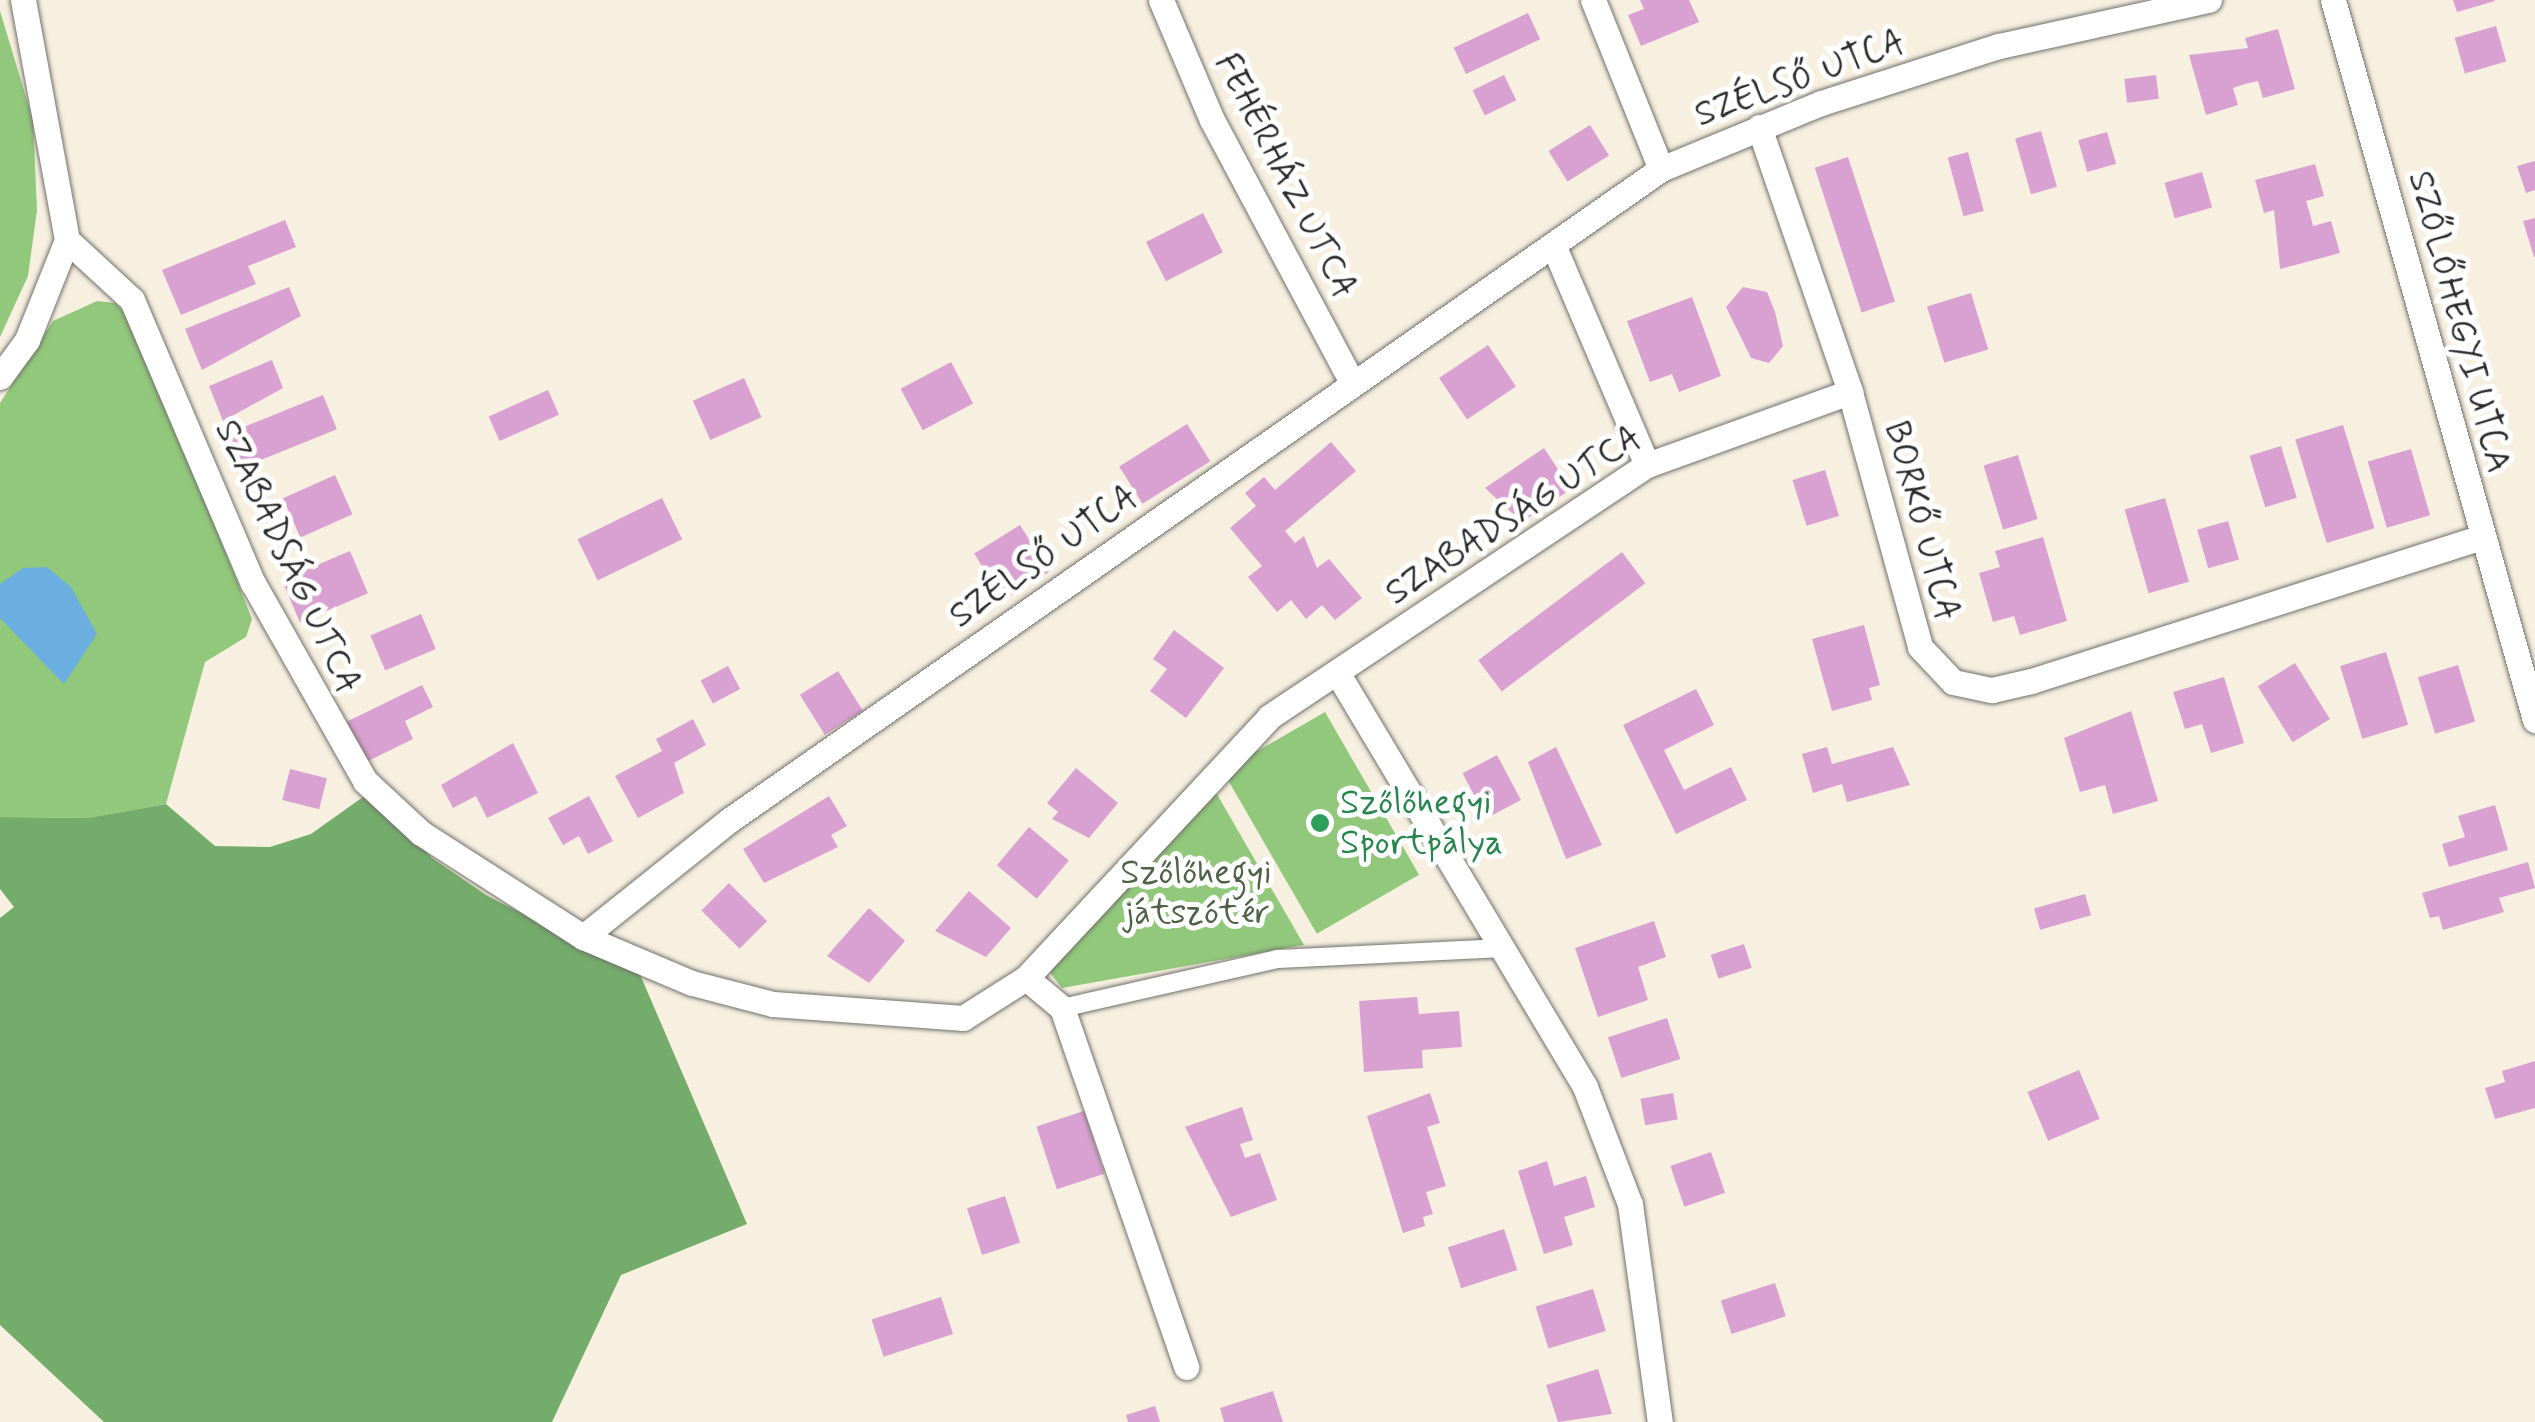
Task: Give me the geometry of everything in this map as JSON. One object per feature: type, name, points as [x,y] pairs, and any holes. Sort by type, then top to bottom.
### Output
[{"type":"street","name":"FEHÉRHÁZ UTCA","points":[[1161,0],[1212,120],[1352,382]]},
{"type":"street","points":[[1593,0],[1661,169]]},
{"type":"street","name":"SZÉLSŐ UTCA","points":[[583,937],[731,820],[1661,169],[1759,127],[1999,46],[2209,0]]},
{"type":"street","name":"SZŐLŐHEGYI UTCA","points":[[2333,0],[2480,537],[2535,720]]},
{"type":"street","points":[[0,378],[28,340],[67,240],[25,11]]},
{"type":"street","name":"BORKŐ UTCA","points":[[1759,127],[1850,392],[1920,647],[1953,682],[1992,690],[2031,682],[2480,537]]},
{"type":"street","name":"SZABADSÁG UTCA","points":[[67,240],[132,300],[253,583],[364,781],[421,833],[583,937],[692,983],[772,1004],[939,1022],[963,1018],[1026,978],[1226,756],[1338,674],[1647,465],[1850,392]]},
{"type":"street","points":[[1554,246],[1647,465]]},
{"type":"street","points":[[1338,674],[1585,1086],[1630,1204],[1660,1422]]},
{"type":"street","points":[[1062,1008],[1277,960],[1505,948]]},
{"type":"street","points":[[1026,978],[1062,1008],[1186,1367]]},
{"type":"green space","points":[[0,11],[33,120],[37,210],[28,276],[0,337]]},
{"type":"green space","points":[[97,301],[115,303],[136,325],[252,619],[246,637],[205,662],[166,804],[87,818],[0,817],[0,403],[53,321]]},
{"type":"green space","name":"Szőlőhegyi Sportpálya","points":[[1325,712],[1419,875],[1317,934],[1223,771]]},
{"type":"green space","name":"Szőlőhegyi játszótér","points":[[1207,777],[1304,945],[1062,988],[1044,965]]},
{"type":"green space","points":[[370,792],[432,858],[486,895],[550,928],[630,951],[747,1224],[621,1275],[552,1422],[104,1422],[0,1325],[0,918],[14,907],[0,889],[0,817],[87,818],[166,804],[215,846],[270,847],[311,834]]},
{"type":"water","points":[[47,567],[71,587],[97,634],[64,684],[0,618],[0,584],[23,568]]},
{"type":"building","points":[[1640,0],[1689,0],[1699,22],[1641,46],[1628,15],[1644,9]]},
{"type":"building","points":[[2453,0],[2494,0],[2495,1],[2457,12]]},
{"type":"building","points":[[1528,13],[1540,39],[1466,74],[1454,48]]},
{"type":"building","points":[[2496,26],[2506,62],[2465,73],[2455,38]]},
{"type":"building","points":[[2278,29],[2295,89],[2263,98],[2258,81],[2245,84],[2233,88],[2238,105],[2206,115],[2189,55],[2248,48],[2245,38]]},
{"type":"building","points":[[1504,75],[1516,100],[1485,116],[1473,90]]},
{"type":"building","points":[[2156,75],[2159,99],[2127,103],[2124,79]]},
{"type":"building","points":[[1590,125],[1609,156],[1568,181],[1548,151]]},
{"type":"building","points":[[2041,131],[2057,187],[2031,194],[2015,138]]},
{"type":"building","points":[[2107,132],[2116,164],[2087,172],[2078,140]]},
{"type":"building","points":[[1968,152],[1984,211],[1964,216],[1948,157]]},
{"type":"building","points":[[1848,157],[1895,302],[1862,312],[1815,168]]},
{"type":"building","points":[[2535,161],[2535,190],[2526,193],[2517,166]]},
{"type":"building","points":[[2315,164],[2324,196],[2306,201],[2313,226],[2331,221],[2340,253],[2280,269],[2274,210],[2264,213],[2255,180]]},
{"type":"building","points":[[2202,172],[2212,208],[2175,218],[2165,183]]},
{"type":"building","points":[[1203,213],[1223,252],[1166,281],[1146,242]]},
{"type":"building","points":[[2535,218],[2535,257],[2534,257],[2523,221]]},
{"type":"building","points":[[285,220],[296,247],[248,266],[256,284],[181,315],[162,270]]},
{"type":"building","points":[[289,287],[301,316],[202,370],[185,329]]},
{"type":"building","points":[[1743,287],[1767,292],[1775,312],[1783,346],[1769,363],[1751,358],[1726,307]]},
{"type":"building","points":[[1971,293],[1988,349],[1944,363],[1927,306]]},
{"type":"building","points":[[1692,297],[1721,376],[1679,392],[1672,374],[1650,382],[1627,321]]},
{"type":"building","points":[[1488,345],[1516,386],[1467,419],[1439,378]]},
{"type":"building","points":[[272,360],[283,388],[223,421],[209,386]]},
{"type":"building","points":[[951,362],[973,403],[923,430],[901,389]]},
{"type":"building","points":[[744,378],[761,417],[710,440],[693,401]]},
{"type":"building","points":[[548,390],[559,415],[500,441],[489,416]]},
{"type":"building","points":[[323,395],[337,429],[241,468],[228,434]]},
{"type":"building","points":[[1187,424],[1210,461],[1142,504],[1119,466]]},
{"type":"building","points":[[2343,425],[2375,528],[2327,543],[2295,440]]},
{"type":"building","points":[[1331,442],[1356,471],[1285,531],[1295,543],[1304,536],[1317,568],[1329,559],[1362,598],[1335,620],[1322,605],[1306,619],[1291,600],[1277,612],[1248,577],[1262,566],[1230,528],[1256,506],[1245,493],[1264,477],[1275,490]]},
{"type":"building","points":[[2281,446],[2297,498],[2265,507],[2249,456]]},
{"type":"building","points":[[1544,448],[1571,489],[1522,522],[1485,488]]},
{"type":"building","points":[[2411,449],[2430,515],[2387,528],[2368,461]]},
{"type":"building","points":[[2018,455],[2038,519],[2003,530],[1984,466]]},
{"type":"building","points":[[1825,470],[1839,516],[1807,526],[1792,480]]},
{"type":"building","points":[[335,475],[352,514],[300,537],[283,498]]},
{"type":"building","points":[[662,498],[682,539],[598,581],[578,539]]},
{"type":"building","points":[[2165,498],[2189,582],[2149,593],[2125,510]]},
{"type":"building","points":[[2228,521],[2239,559],[2208,568],[2197,530]]},
{"type":"building","points":[[1020,525],[1049,572],[1003,600],[974,554]]},
{"type":"building","points":[[2043,537],[2067,621],[2020,635],[2014,616],[1993,622],[1979,573],[2000,567],[1995,551]]},
{"type":"building","points":[[350,551],[368,593],[300,622],[282,580]]},
{"type":"building","points":[[1622,552],[1645,583],[1502,691],[1478,660]]},
{"type":"building","points":[[421,614],[436,649],[385,670],[370,635]]},
{"type":"building","points":[[1864,625],[1880,685],[1869,688],[1872,700],[1832,711],[1812,639]]},
{"type":"building","points":[[1174,630],[1224,668],[1186,718],[1150,691],[1167,669],[1153,659]]},
{"type":"building","points":[[2386,652],[2408,725],[2362,739],[2340,666]]},
{"type":"building","points":[[2295,663],[2330,719],[2293,742],[2258,686]]},
{"type":"building","points":[[2458,665],[2475,721],[2435,734],[2418,677]]},
{"type":"building","points":[[728,666],[740,689],[713,704],[701,681]]},
{"type":"building","points":[[838,671],[863,711],[825,735],[800,695]]},
{"type":"building","points":[[2224,677],[2244,743],[2211,753],[2202,724],[2185,729],[2173,692]]},
{"type":"building","points":[[422,685],[433,707],[405,721],[413,739],[364,763],[344,723]]},
{"type":"building","points":[[1696,689],[1714,725],[1664,750],[1684,790],[1731,767],[1747,800],[1676,834],[1623,725]]},
{"type":"building","points":[[2131,711],[2158,801],[2113,814],[2105,785],[2080,792],[2064,738]]},
{"type":"building","points":[[693,719],[706,745],[674,763],[684,793],[638,818],[615,776],[662,751],[656,739]]},
{"type":"building","points":[[513,743],[538,793],[487,818],[476,796],[453,808],[441,785]]},
{"type":"building","points":[[1556,747],[1602,845],[1566,859],[1528,762]]},
{"type":"building","points":[[1827,747],[1832,764],[1893,747],[1910,785],[1847,802],[1842,784],[1813,793],[1802,754]]},
{"type":"building","points":[[1497,755],[1521,800],[1487,818],[1463,773]]},
{"type":"building","points":[[1076,768],[1118,803],[1089,838],[1052,819],[1058,812],[1047,803]]},
{"type":"building","points":[[290,769],[327,778],[319,809],[282,800]]},
{"type":"building","points":[[589,796],[613,841],[588,854],[579,836],[563,845],[548,818]]},
{"type":"building","points":[[829,796],[847,826],[831,835],[838,847],[764,883],[743,849]]},
{"type":"building","points":[[2495,805],[2508,850],[2449,867],[2442,844],[2465,837],[2458,816]]},
{"type":"building","points":[[1029,827],[1069,860],[1037,899],[997,865]]},
{"type":"building","points":[[2528,862],[2535,888],[2499,898],[2504,912],[2443,930],[2439,916],[2430,918],[2422,893]]},
{"type":"building","points":[[729,883],[767,921],[740,949],[701,911]]},
{"type":"building","points":[[969,891],[1011,928],[986,957],[935,931]]},
{"type":"building","points":[[2085,894],[2091,915],[2040,930],[2034,909]]},
{"type":"building","points":[[869,908],[905,941],[869,983],[827,956]]},
{"type":"building","points":[[1654,921],[1666,957],[1638,967],[1648,1000],[1598,1017],[1575,948]]},
{"type":"building","points":[[1744,944],[1752,968],[1718,979],[1711,955]]},
{"type":"building","points":[[1417,997],[1419,1014],[1459,1011],[1462,1047],[1422,1050],[1423,1068],[1364,1072],[1359,1001]]},
{"type":"building","points":[[1667,1018],[1680,1059],[1621,1078],[1608,1037]]},
{"type":"building","points":[[2535,1061],[2535,1108],[2495,1119],[2485,1088],[2505,1082],[2502,1071]]},
{"type":"building","points":[[2079,1070],[2100,1119],[2048,1141],[2027,1092]]},
{"type":"building","points":[[1430,1093],[1440,1123],[1427,1127],[1446,1186],[1426,1192],[1433,1214],[1423,1217],[1425,1226],[1403,1233],[1367,1116]]},
{"type":"building","points":[[1673,1093],[1678,1120],[1645,1125],[1641,1099]]},
{"type":"building","points":[[1242,1107],[1253,1140],[1240,1144],[1245,1158],[1260,1153],[1277,1200],[1231,1217],[1185,1127]]},
{"type":"building","points":[[1084,1111],[1104,1174],[1057,1189],[1036,1126]]},
{"type":"building","points":[[1711,1152],[1725,1193],[1684,1207],[1670,1166]]},
{"type":"building","points":[[1547,1161],[1554,1186],[1586,1176],[1595,1207],[1564,1217],[1573,1245],[1544,1254],[1518,1171]]},
{"type":"building","points":[[1005,1196],[1020,1243],[982,1255],[967,1208]]},
{"type":"building","points":[[1504,1229],[1517,1270],[1461,1288],[1448,1247]]},
{"type":"building","points":[[1775,1283],[1786,1316],[1732,1334],[1721,1301]]},
{"type":"building","points":[[1593,1289],[1606,1331],[1548,1349],[1536,1307]]},
{"type":"building","points":[[941,1297],[953,1334],[884,1357],[872,1320]]},
{"type":"building","points":[[1598,1369],[1612,1414],[1558,1422],[1546,1385]]},
{"type":"building","points":[[1273,1391],[1283,1422],[1224,1422],[1220,1408]]},
{"type":"building","points":[[1155,1406],[1160,1422],[1128,1422],[1126,1415]]},
{"type":"place","name":"Szőlőhegyi Sportpálya","points":[[1320,823]]}]
